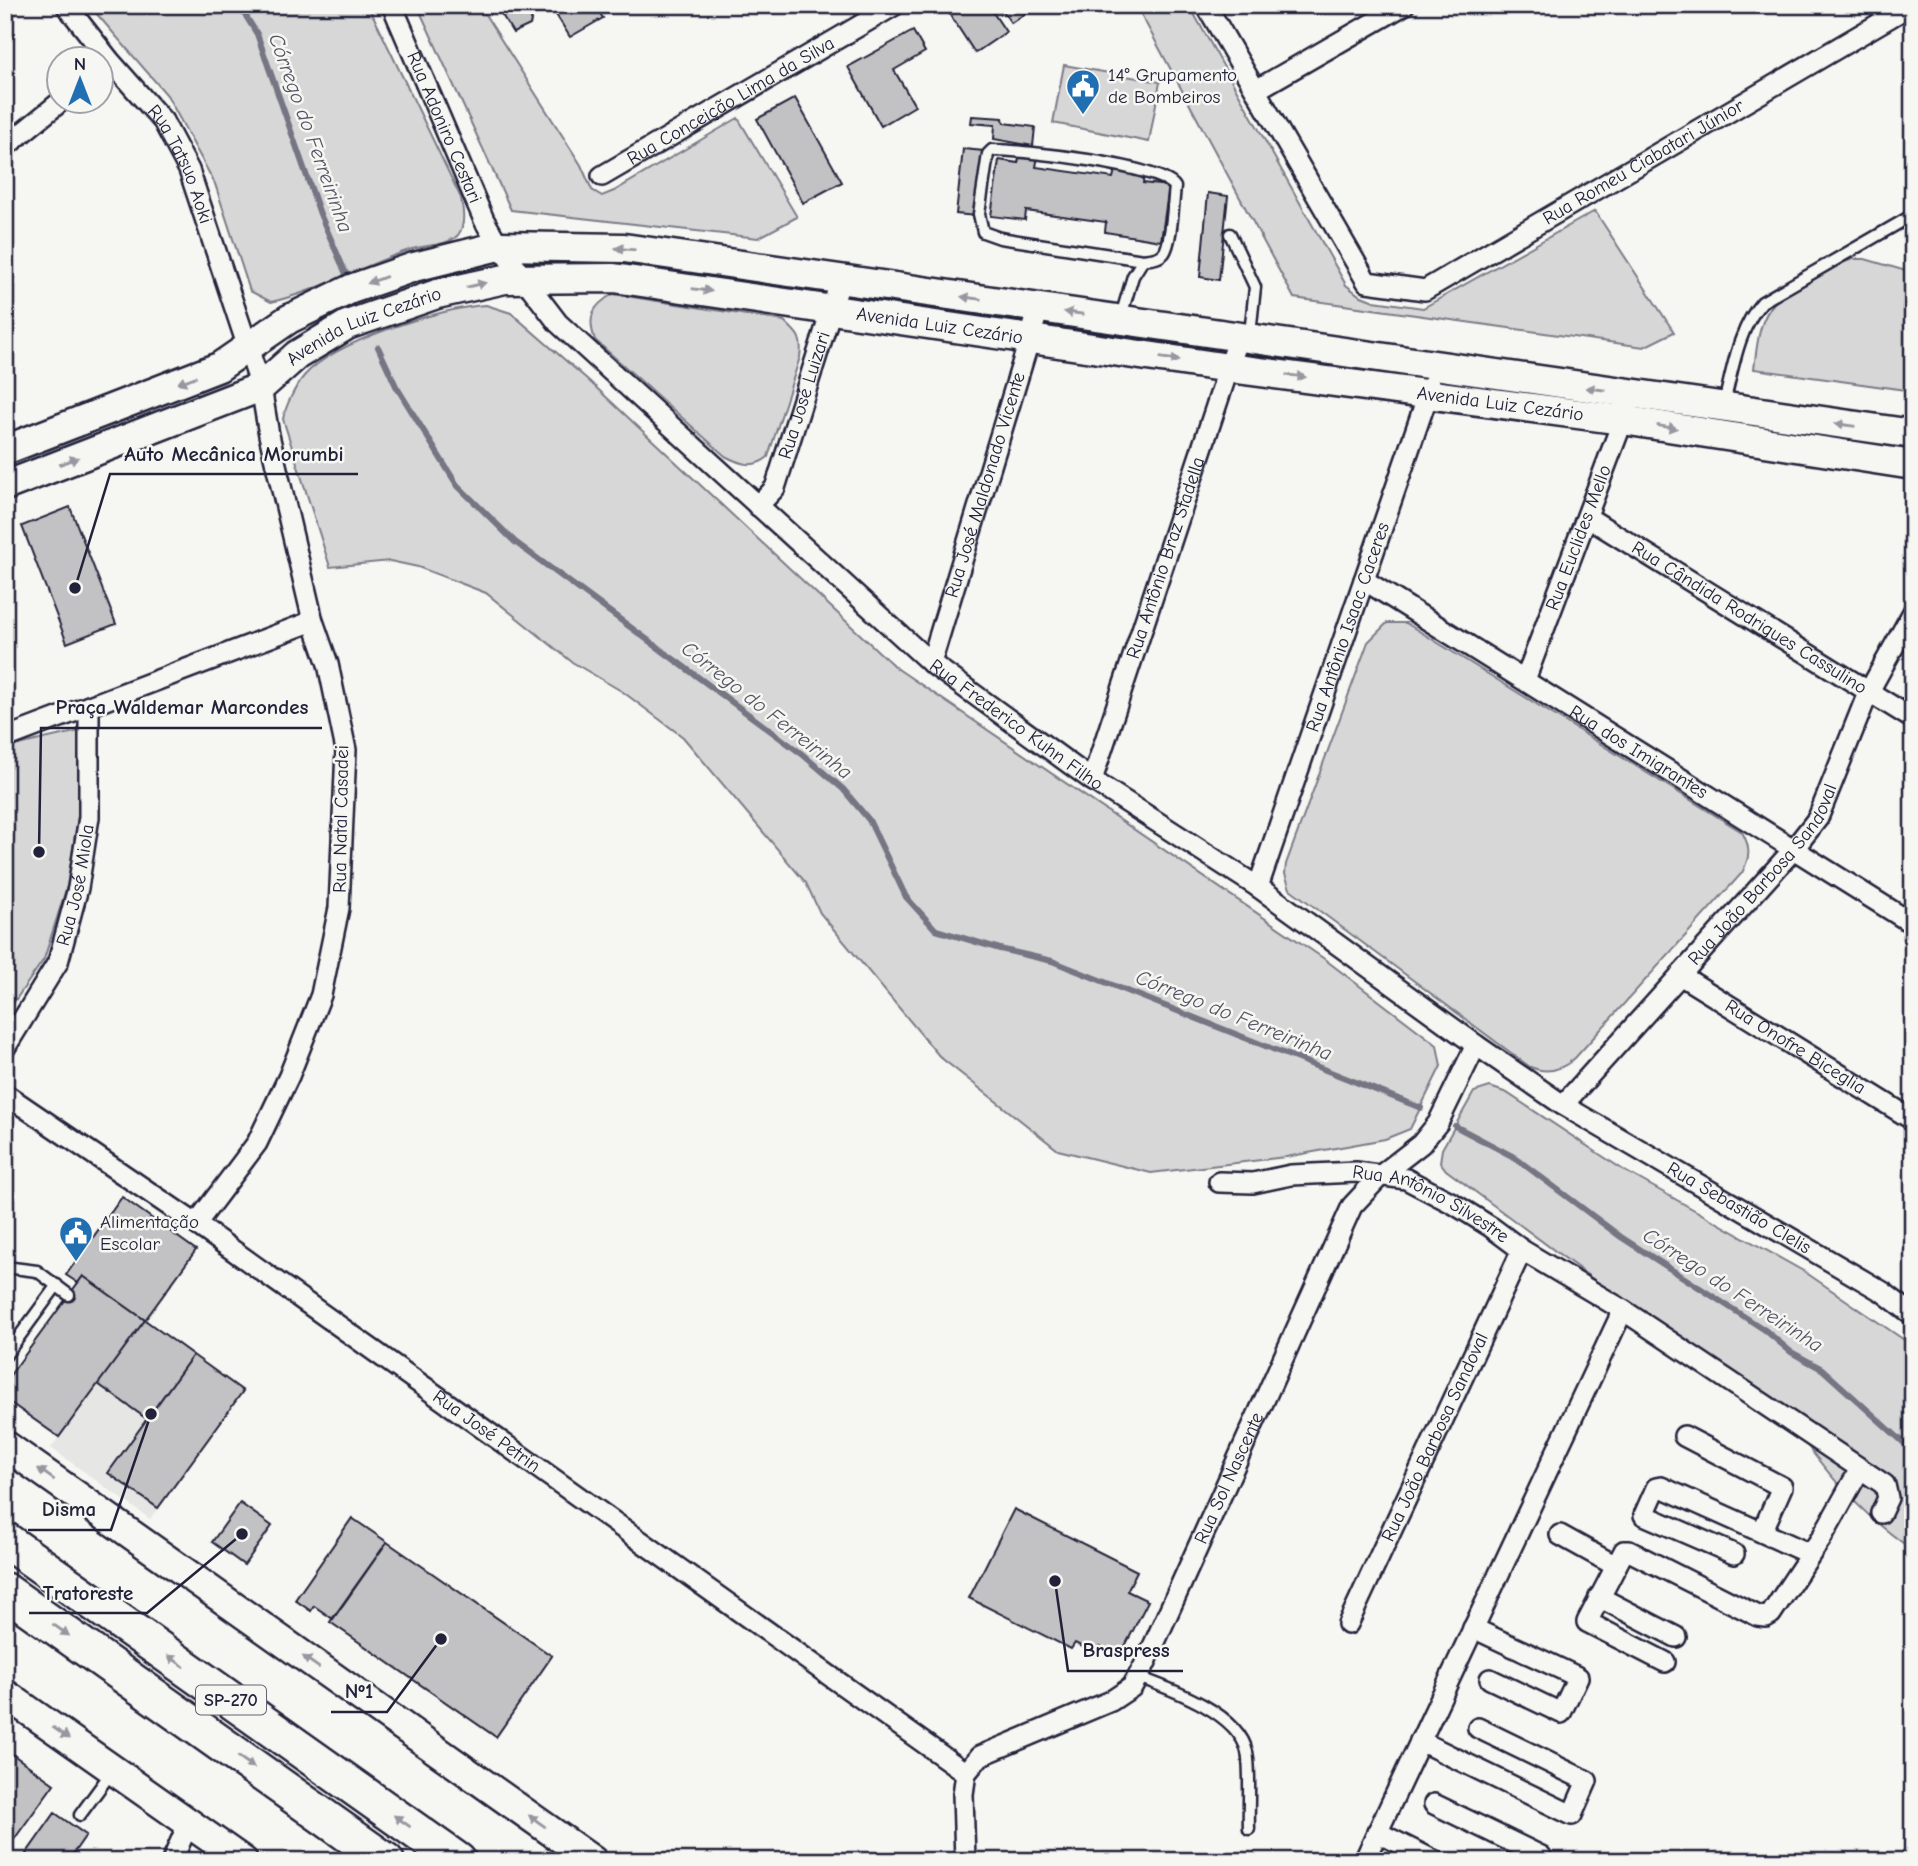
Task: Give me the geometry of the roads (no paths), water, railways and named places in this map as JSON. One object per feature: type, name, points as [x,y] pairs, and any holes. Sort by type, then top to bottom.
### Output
[{"type":"highway","name":"SP-270","points":[[5,1540],[458,1861]]},
{"type":"highway","name":"SP-270","points":[[5,1591],[386,1861]]},
{"type":"street","name":"Rua Tatsuo Aoki","points":[[66,5],[94,46]]},
{"type":"street","name":"Rua Adoniro Cestari","points":[[392,5],[484,220],[499,246],[524,279]]},
{"type":"street","name":"Rua Conceição Lima da Silva","points":[[602,176],[895,5]]},
{"type":"street","points":[[1206,5],[1256,90],[1404,5]]},
{"type":"street","name":"Rua Romeu Ciabatari Júnior","points":[[1256,90],[1367,282],[1425,290],[1911,5]]},
{"type":"street","name":"Rua Tatsuo Aoki","points":[[116,74],[163,121],[189,170],[247,349]]},
{"type":"street","points":[[5,147],[46,113]]},
{"type":"street","name":"Avenida Luiz Cezário","points":[[5,450],[219,367],[289,320],[351,289],[414,267],[499,246],[624,248],[1438,366],[1913,465]]},
{"type":"street","name":"Avenida Luiz Cezário","points":[[5,486],[261,387],[297,355],[347,325],[437,294],[505,279],[614,278],[1229,368],[1429,393],[1626,407],[1723,407],[1913,434]]},
{"type":"street","name":"Rua Frederico Kuhn Filho","points":[[524,279],[558,323],[931,663],[1093,779],[1258,887],[1563,1105]]},
{"type":"street","name":"Rua José Luizari","points":[[758,506],[775,488],[841,279]]},
{"type":"street","name":"Rua José Maldonado Vicente","points":[[931,663],[1039,308]]},
{"type":"street","points":[[1131,321],[1135,354]]},
{"type":"street","name":"Rua Antônio Braz Stadella","points":[[1093,779],[1229,368],[1244,338]]},
{"type":"street","name":"Rua Natal Casadei","points":[[196,1224],[257,1143],[289,1076],[321,995],[339,908],[346,750],[328,664],[313,621],[269,435],[261,387],[247,349]]},
{"type":"street","name":"Rua Antônio Isaac Caceres","points":[[1258,887],[1438,366]]},
{"type":"street","name":"Rua Euclides Mello","points":[[1525,680],[1626,407]]},
{"type":"street","name":"Rua Cândida Rodrigues Cassulino","points":[[1587,517],[1913,719]]},
{"type":"street","name":"Rua dos Imigrantes","points":[[1364,580],[1913,924]]},
{"type":"street","name":"Rua João Barbosa Sandoval","points":[[1563,1105],[1793,850],[1818,818],[1868,693],[1913,612]]},
{"type":"street","points":[[5,738],[313,621]]},
{"type":"street","name":"Rua José Miola","points":[[5,1048],[58,962],[78,888],[89,817],[89,706]]},
{"type":"street","name":"Rua Onofre Biceglia","points":[[1680,975],[1913,1120]]},
{"type":"street","name":"Rua Sol Nascente","points":[[966,1773],[980,1756],[1111,1701],[1132,1687],[1352,1206],[1381,1175],[1420,1144],[1438,1123],[1476,1045]]},
{"type":"street","name":"Rua José Petrin","points":[[5,1094],[196,1224],[966,1773]]},
{"type":"street","name":"Rua Sebastião Clelis","points":[[1563,1105],[1883,1292],[1913,1315]]},
{"type":"street","name":"Rua Antônio Silvestre","points":[[1219,1182],[1253,1183],[1291,1175],[1356,1172],[1406,1179],[1454,1204],[1522,1250],[1623,1310],[1885,1485],[1888,1498],[1881,1514]]},
{"type":"street","name":"Rua João Barbosa Sandoval","points":[[1348,1624],[1522,1250]]},
{"type":"street","points":[[1364,1861],[1623,1310]]},
{"type":"street","points":[[1684,1436],[1782,1487],[1762,1532]]},
{"type":"street","points":[[5,1445],[593,1861]]},
{"type":"street","points":[[1665,1662],[1587,1622],[1624,1551],[1629,1551],[1766,1617],[1771,1614],[1810,1554],[1860,1468]]},
{"type":"street","points":[[1734,1554],[1644,1515],[1656,1488],[1661,1487],[1810,1554]]},
{"type":"street","points":[[1559,1535],[1616,1566]]},
{"type":"street","points":[[1599,1597],[1676,1637]]},
{"type":"street","points":[[1473,1628],[1578,1677],[1561,1713],[1490,1679]]},
{"type":"street","points":[[5,1694],[243,1861]]},
{"type":"street","points":[[1420,1741],[1572,1815],[1587,1781],[1478,1728]]},
{"type":"street","points":[[965,1861],[963,1794],[966,1773]]},
{"type":"street","points":[[1434,1804],[1541,1856],[1538,1861]]},
{"type":"street","points":[[172,1861],[189,1822]]},
{"type":"street","points":[[1377,1832],[1435,1861]]},
{"type":"lane","points":[[1131,321],[1133,276],[1143,260],[1164,253],[1168,243],[1175,187],[1172,181],[1135,169],[1017,150],[992,150],[988,154],[979,214],[984,232],[1000,238],[1143,260]]},
{"type":"lane","points":[[1723,407],[1744,332],[1751,314],[1762,302],[1913,215]]},
{"type":"lane","points":[[1230,234],[1255,287],[1244,338]]},
{"type":"lane","points":[[5,1267],[37,1271],[69,1295]]},
{"type":"lane","points":[[5,1356],[57,1285]]},
{"type":"lane","points":[[1138,1677],[1187,1695],[1222,1718],[1240,1736],[1247,1752],[1249,1829]]},
{"type":"lane","points":[[80,1815],[113,1770]]},
{"type":"waterway","name":"Córrego do Ferreirinha","points":[[239,5],[257,34],[320,214],[346,274]]},
{"type":"waterway","name":"Córrego do Ferreirinha","points":[[378,347],[396,386],[457,485],[515,542],[802,754],[843,789],[869,820],[906,897],[936,930],[1052,961],[1421,1108]]},
{"type":"waterway","name":"Córrego do Ferreirinha","points":[[1455,1126],[1514,1157],[1621,1237],[1765,1330],[1791,1352],[1822,1369],[1913,1451]]},
{"type":"place","name":"14° Grupamento de Bombeiros","points":[[1083,116]]},
{"type":"place","name":"Auto Mecânica Morumbi","points":[[75,588]]},
{"type":"place","name":"Praça Waldemar Marcondes","points":[[39,852]]},
{"type":"place","name":"Alimentação Escolar","points":[[76,1263]]},
{"type":"place","name":"Disma","points":[[151,1414]]},
{"type":"place","name":"Tratoreste","points":[[242,1534]]},
{"type":"place","name":"Braspress","points":[[1055,1581]]},
{"type":"place","name":"Nº1","points":[[441,1639]]}]
